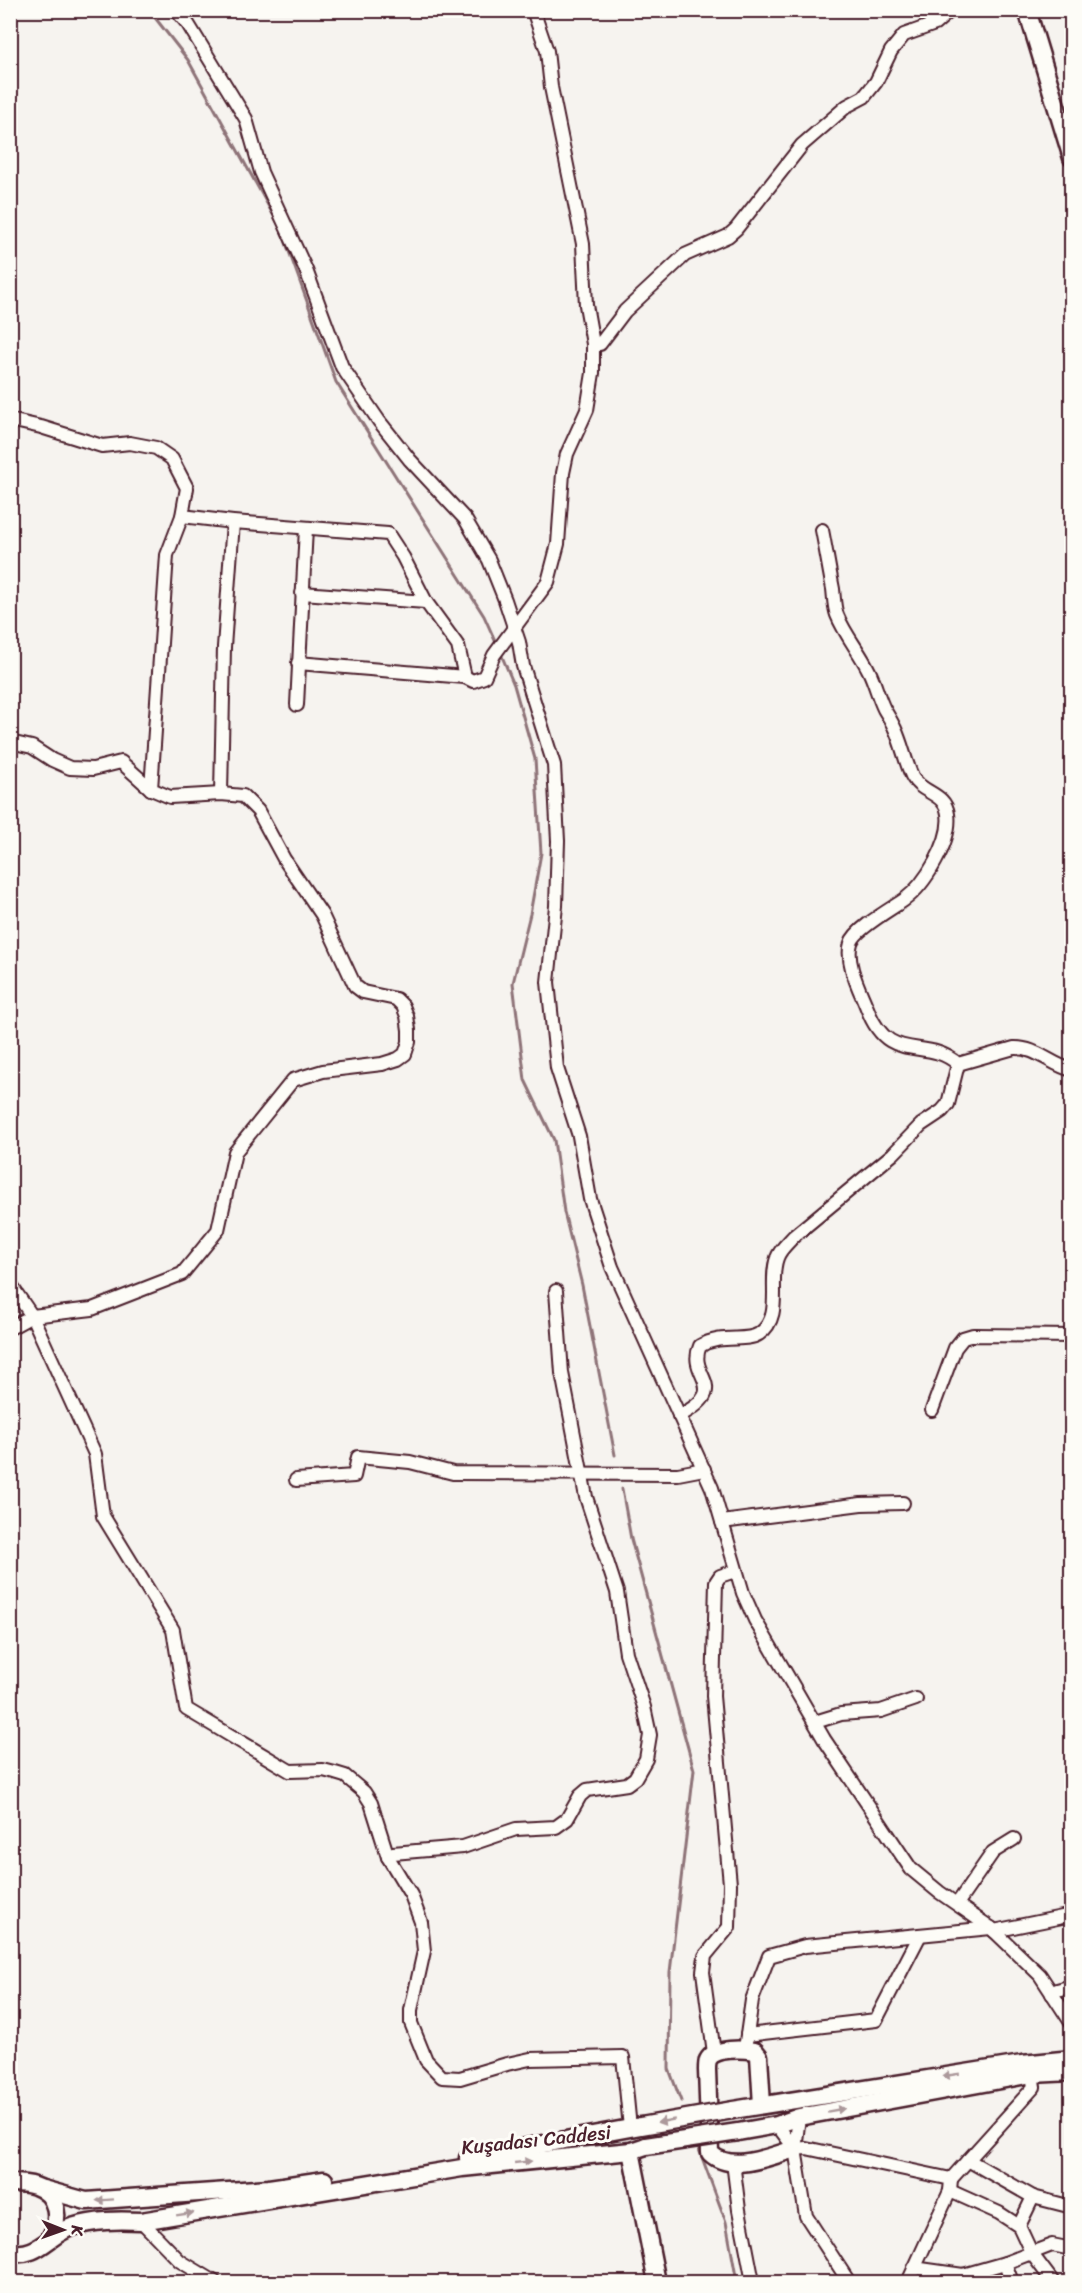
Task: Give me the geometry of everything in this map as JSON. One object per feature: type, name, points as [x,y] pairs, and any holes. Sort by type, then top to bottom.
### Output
[{"type":"main road","points":[[1027,10],[1071,158]]},
{"type":"main road","points":[[762,2105],[759,2056],[746,2042],[739,2048],[714,2053],[708,2059],[710,2153],[717,2160],[751,2162],[795,2149]]},
{"type":"main road","name":"Kuşadası Caddesi","points":[[11,2184],[26,2183],[86,2201],[269,2188],[468,2158],[762,2105],[1022,2064],[1071,2059]]},
{"type":"main road","name":"Kuşadası Caddesi","points":[[10,2252],[31,2253],[50,2238],[72,2227],[100,2221],[141,2222],[462,2168],[638,2149],[777,2125],[799,2117],[1032,2074],[1071,2072]]},
{"type":"main road","points":[[638,2149],[657,2283]]},
{"type":"main road","points":[[43,2189],[53,2200],[56,2208],[56,2222],[50,2238]]},
{"type":"street","points":[[176,10],[188,24],[246,120],[261,172],[306,270],[342,367],[379,421],[410,460],[465,519],[489,560],[515,627],[523,666],[554,765],[558,841],[556,906],[548,982],[557,1068],[579,1136],[590,1199],[612,1267],[704,1469],[722,1522],[735,1571],[755,1620],[815,1722],[911,1869],[993,1930],[1040,1975],[1071,2024]]},
{"type":"street","points":[[298,663],[465,677],[473,681],[484,677],[494,655],[548,582],[553,569],[558,544],[563,473],[567,454],[587,410],[593,373],[593,344],[586,305],[583,244],[551,87],[548,51],[533,10]]},
{"type":"street","points":[[593,344],[600,344],[625,311],[685,255],[728,236],[736,229],[802,145],[847,106],[864,97],[876,82],[891,51],[904,35],[935,24],[951,10]]},
{"type":"street","points":[[10,420],[102,446],[130,443],[156,448],[172,459],[187,488],[182,516],[167,555],[152,789]]},
{"type":"street","points":[[182,516],[388,534],[403,557],[426,602],[458,646],[465,677]]},
{"type":"street","points":[[221,794],[224,647],[233,522]]},
{"type":"street","points":[[297,705],[306,528]]},
{"type":"street","points":[[822,530],[837,615],[870,671],[884,709],[896,730],[914,780],[942,799],[948,816],[947,832],[939,856],[907,898],[853,938],[850,944],[851,964],[873,1025],[882,1035],[904,1047],[937,1054],[958,1064]]},
{"type":"street","points":[[302,593],[426,602]]},
{"type":"street","points":[[10,742],[32,747],[51,760],[70,768],[93,770],[122,762],[152,789],[170,797],[221,794],[243,796],[258,811],[284,859],[322,915],[355,986],[363,992],[396,999],[404,1006],[409,1029],[405,1054],[398,1059],[382,1064],[323,1071],[293,1080],[235,1152],[218,1230],[182,1274],[92,1309],[32,1316],[10,1328]]},
{"type":"street","points":[[958,1064],[1023,1047],[1071,1070]]},
{"type":"street","points":[[679,1416],[696,1407],[707,1392],[707,1384],[698,1358],[700,1346],[711,1339],[753,1337],[762,1332],[773,1310],[774,1269],[781,1250],[794,1236],[893,1154],[921,1125],[942,1111],[948,1104],[958,1064]]},
{"type":"street","points":[[10,1284],[32,1316],[95,1454],[103,1516],[173,1630],[186,1709],[290,1771],[323,1770],[345,1776],[355,1783],[371,1803],[388,1857],[411,1895],[421,1922],[424,1951],[411,2010],[411,2023],[426,2060],[442,2077],[460,2078],[530,2059],[623,2057],[636,2127]]},
{"type":"street","points":[[388,1857],[393,1853],[462,1847],[516,1829],[556,1827],[567,1819],[580,1796],[587,1790],[627,1784],[635,1778],[646,1759],[650,1735],[644,1707],[626,1653],[621,1606],[586,1497],[562,1373],[556,1291]]},
{"type":"street","points":[[932,1410],[955,1348],[963,1338],[973,1335],[1071,1336]]},
{"type":"street","points":[[296,1480],[354,1476],[358,1457],[410,1462],[453,1473],[678,1474],[704,1469]]},
{"type":"street","points":[[722,1522],[861,1504],[903,1503]]},
{"type":"street","points":[[714,2053],[703,1972],[705,1956],[729,1927],[730,1884],[713,1696],[716,1582],[720,1576],[735,1571]]},
{"type":"street","points":[[815,1722],[841,1714],[881,1711],[916,1699]]},
{"type":"street","points":[[957,1904],[993,1852],[1014,1839]]},
{"type":"street","points":[[920,1935],[876,2020],[746,2042],[752,2000],[769,1956],[805,1946],[920,1935],[993,1930],[1071,1915]]},
{"type":"street","points":[[1052,1994],[1071,1986]]},
{"type":"street","points":[[908,2283],[951,2185],[968,2160],[1034,2086],[1032,2074]]},
{"type":"street","points":[[799,2117],[795,2149],[806,2216],[849,2283]]},
{"type":"street","points":[[777,2125],[795,2149]]},
{"type":"street","points":[[795,2149],[806,2148],[951,2185],[1019,2226],[1032,2254],[1053,2283]]},
{"type":"street","points":[[968,2160],[1033,2197],[1071,2208]]},
{"type":"street","points":[[733,2162],[739,2210],[753,2283]]},
{"type":"street","points":[[1019,2226],[1033,2197]]},
{"type":"street","points":[[141,2222],[180,2260],[215,2283]]},
{"type":"street","points":[[914,2268],[949,2271],[956,2278],[1032,2254],[1042,2247],[1052,2245],[1071,2250]]},
{"type":"street","points":[[1005,2263],[1012,2283]]},
{"type":"waterway","points":[[149,10],[188,60],[281,229],[336,382],[484,616],[497,645]]},
{"type":"waterway","points":[[501,654],[514,685],[535,759],[541,853],[530,914],[513,983],[525,1080],[554,1140],[564,1212],[582,1285],[615,1455]]},
{"type":"waterway","points":[[622,1489],[631,1539],[694,1770],[670,1972],[669,2069],[681,2101]]},
{"type":"waterway","points":[[697,2144],[726,2222],[737,2282]]}]
